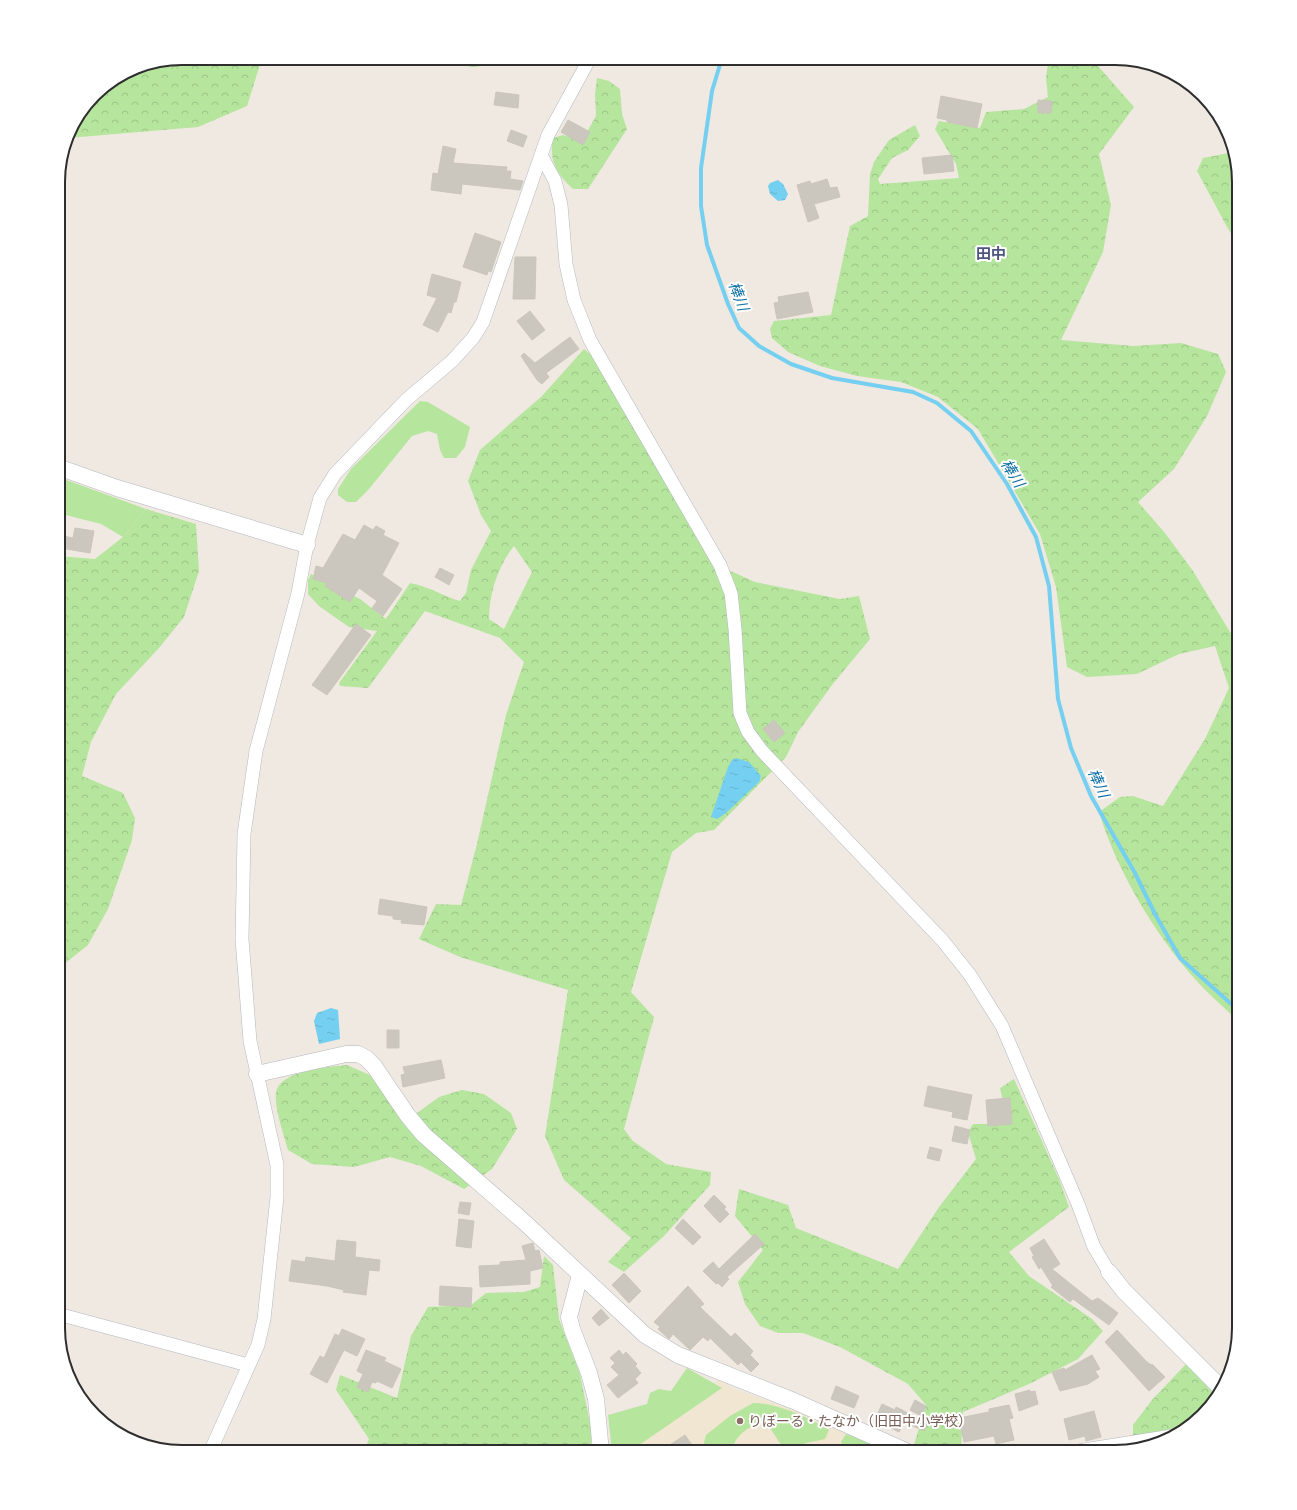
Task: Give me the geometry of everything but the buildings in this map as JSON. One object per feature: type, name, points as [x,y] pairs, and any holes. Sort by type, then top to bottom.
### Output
[{"type":"street","points":[[213,1445],[258,1345],[264,1318],[277,1197],[277,1165],[250,1041],[242,939],[244,834],[256,751],[298,593],[307,545],[320,498],[335,474],[406,400],[452,361],[473,338],[483,322],[541,155],[555,120],[586,65]]},
{"type":"street","points":[[541,155],[555,181],[560,205],[566,264],[574,300],[590,340],[720,564],[731,593],[736,629],[740,713],[748,732],[762,751],[943,941],[970,975],[1002,1026],[1078,1204],[1094,1247],[1109,1272],[1124,1291],[1217,1384]]},
{"type":"street","points":[[65,469],[117,488],[307,545]]},
{"type":"street","points":[[257,1074],[346,1054],[358,1054],[366,1058],[374,1066],[408,1116],[424,1135],[516,1214],[630,1321],[660,1346],[678,1355],[794,1401],[892,1445]]},
{"type":"street","points":[[580,1275],[570,1308],[569,1317],[572,1329],[589,1373],[596,1399],[600,1445]]},
{"type":"street","points":[[65,1316],[248,1366]]},
{"type":"shaded area","name":"りぼーる・たなか（旧田中小学校）","points":[[720,1379],[732,1388],[794,1410],[876,1445],[629,1445]]},
{"type":"green space","points":[[182,65],[260,65],[247,106],[198,127],[74,138],[89,111],[105,94],[123,81],[144,71],[159,67]]},
{"type":"green space","points":[[467,65],[494,65],[470,67]]},
{"type":"green space","points":[[1048,65],[1097,65],[1134,107],[1099,154],[1111,205],[1103,252],[1061,340],[1133,346],[1181,343],[1218,354],[1226,372],[1207,416],[1174,469],[1138,502],[1165,533],[1193,571],[1232,634],[1232,1015],[1205,990],[1180,962],[1152,922],[1126,878],[1106,834],[1099,812],[1120,797],[1133,796],[1163,806],[1205,739],[1229,688],[1215,646],[1179,654],[1137,674],[1087,677],[1067,667],[1056,587],[1040,534],[978,429],[938,397],[901,382],[857,376],[820,366],[788,352],[772,338],[770,329],[774,321],[831,315],[850,226],[868,216],[870,174],[874,162],[889,140],[915,125],[920,136],[908,150],[892,158],[878,179],[880,184],[959,178],[956,164],[935,129],[939,121],[980,128],[986,112],[1024,109],[1048,97],[1046,78]]},
{"type":"green space","points":[[597,78],[609,81],[620,89],[622,114],[627,129],[588,189],[573,189],[562,178],[555,166],[552,153],[553,138],[563,135],[582,141],[596,116],[595,94]]},
{"type":"green space","points":[[1228,153],[1232,182],[1232,235],[1197,171],[1203,158]]},
{"type":"green space","points":[[584,349],[593,356],[715,564],[755,582],[840,599],[859,596],[870,639],[832,685],[798,732],[786,757],[714,830],[696,833],[672,852],[631,992],[654,1017],[624,1129],[633,1141],[666,1164],[711,1172],[710,1185],[664,1236],[624,1272],[608,1262],[631,1238],[564,1180],[545,1136],[568,990],[460,957],[419,939],[436,904],[461,905],[477,844],[506,715],[524,662],[500,638],[425,611],[368,688],[340,686],[339,683],[377,631],[349,627],[319,606],[308,594],[308,580],[311,574],[360,599],[386,619],[410,583],[423,586],[460,601],[466,593],[471,570],[491,531],[481,515],[468,481],[480,450],[542,396]],"holes":[[[514,546],[532,572],[504,629],[489,619],[489,610],[493,590],[499,571],[503,562]]]},
{"type":"green space","points":[[420,401],[428,402],[470,427],[465,447],[456,458],[444,458],[440,450],[437,434],[428,431],[412,436],[369,489],[356,502],[347,502],[338,495],[338,489],[351,469]]},
{"type":"green space","points":[[65,480],[146,509],[123,537],[101,524],[65,515]]},
{"type":"green space","points":[[146,509],[196,524],[199,571],[184,617],[159,648],[116,694],[91,742],[82,776],[123,793],[135,818],[132,840],[108,909],[88,945],[65,963],[65,557],[95,559],[123,537]]},
{"type":"green space","points":[[347,1065],[372,1076],[391,1103],[417,1113],[439,1097],[462,1090],[484,1094],[511,1113],[517,1129],[492,1169],[464,1189],[421,1166],[390,1157],[354,1167],[312,1164],[288,1150],[276,1106],[276,1093],[279,1085],[286,1079],[295,1075],[306,1071]]},
{"type":"green space","points":[[1014,1079],[1059,1179],[1069,1207],[1009,1252],[1029,1276],[1092,1319],[1103,1331],[1078,1359],[1029,1384],[963,1412],[961,1445],[914,1445],[926,1405],[908,1384],[840,1347],[803,1333],[778,1333],[760,1326],[745,1304],[738,1282],[763,1250],[735,1216],[739,1189],[788,1205],[796,1228],[898,1269],[939,1207],[976,1159],[968,1132],[973,1124],[1008,1124],[1000,1088]]},
{"type":"green space","points":[[544,1256],[553,1265],[559,1319],[580,1374],[591,1428],[591,1445],[367,1445],[369,1439],[336,1390],[340,1375],[397,1398],[411,1336],[428,1307],[471,1305],[486,1293],[524,1292],[540,1287]]},
{"type":"green space","points":[[1186,1364],[1212,1392],[1192,1416],[1175,1428],[1133,1436],[1133,1425],[1152,1400]]},
{"type":"green space","points":[[687,1368],[722,1388],[639,1445],[611,1445],[608,1415],[647,1404],[650,1393],[659,1389],[671,1391]]},
{"type":"green space","points":[[753,1403],[762,1403],[792,1412],[829,1430],[825,1439],[802,1445],[781,1445],[766,1422],[748,1429],[736,1440],[734,1445],[704,1445],[706,1435],[730,1416]]},
{"type":"green space","points":[[846,1434],[874,1445],[842,1445],[841,1442]]},
{"type":"water","points":[[778,180],[783,184],[788,194],[785,200],[778,201],[770,194],[768,186],[770,183]]},
{"type":"water","points":[[736,758],[749,762],[761,776],[759,782],[726,813],[717,819],[711,817],[728,767],[732,760]]},
{"type":"water","points":[[331,1008],[338,1010],[340,1039],[319,1044],[314,1021],[317,1013]]},
{"type":"waterway","name":"棒川","points":[[720,65],[712,91],[701,168],[701,206],[707,245],[728,304],[739,328],[759,346],[791,364],[832,378],[913,392],[937,403],[971,431],[1007,484],[1036,537],[1049,586],[1058,699],[1071,748],[1091,796],[1135,873],[1155,914],[1180,958],[1232,1005]]},
{"type":"place","name":"りぼーる・たなか（旧田中小学校）","points":[[740,1421]]},
{"type":"district","name":"田中","points":[[991,253]]}]
